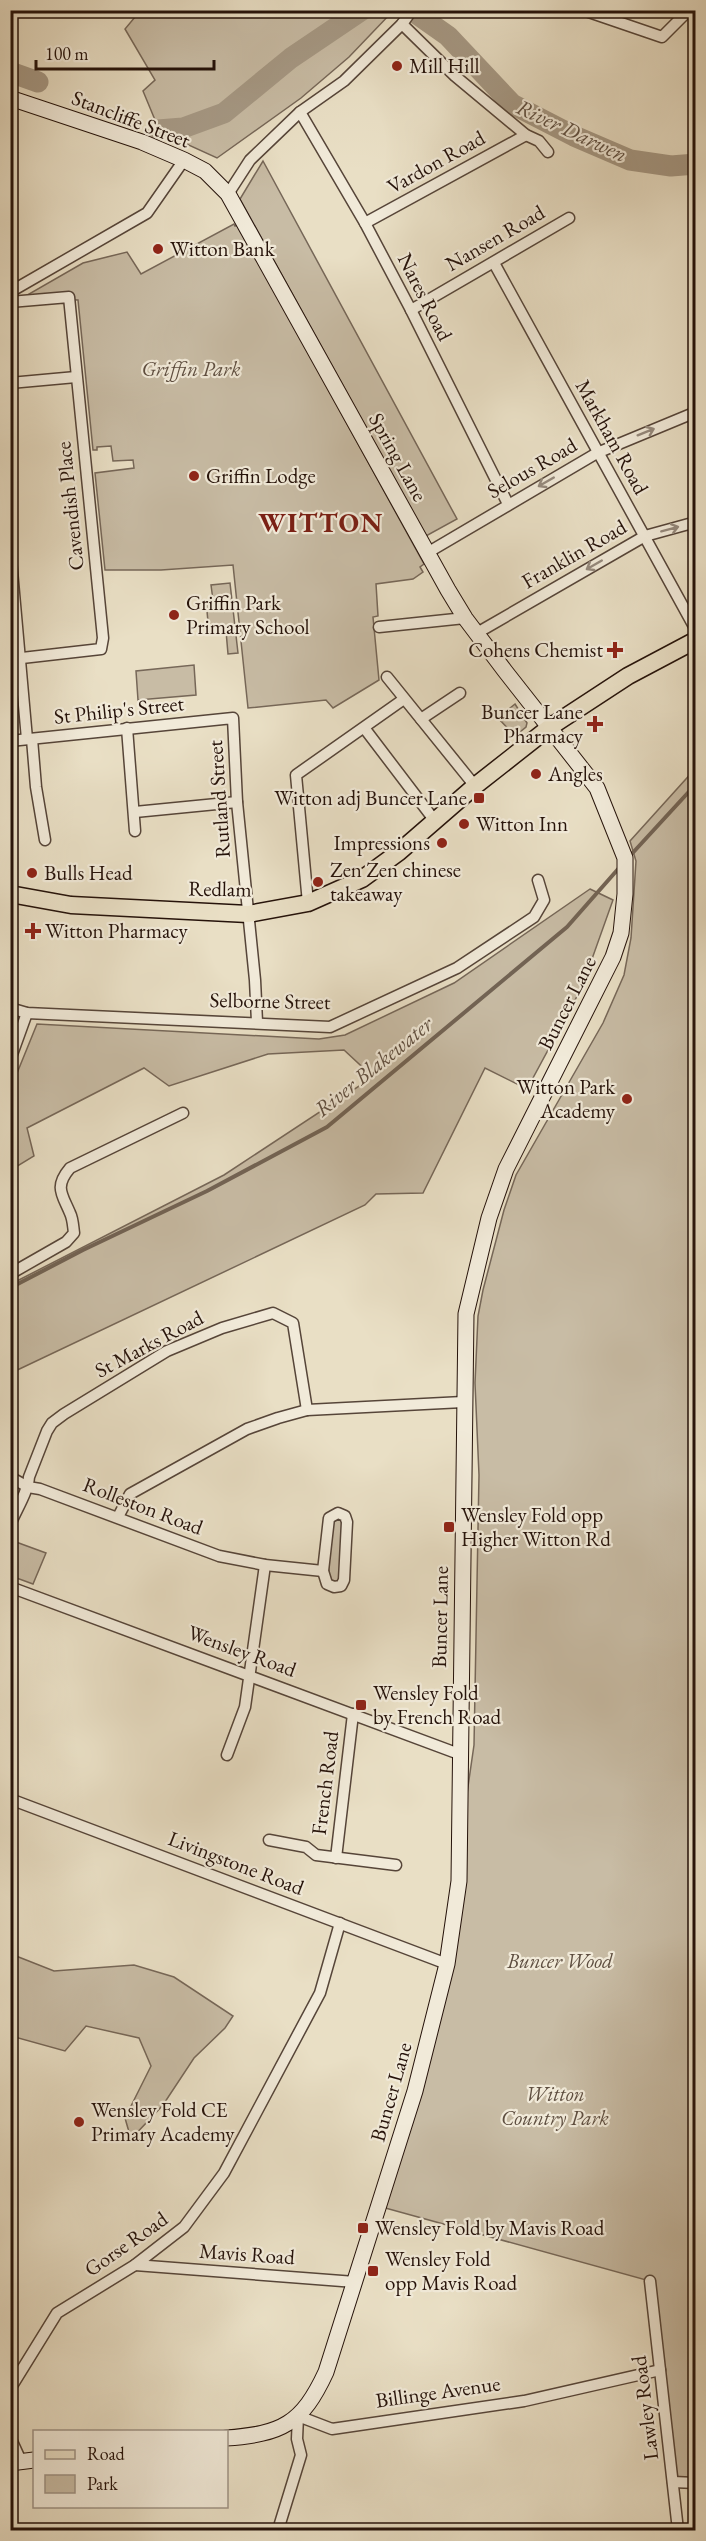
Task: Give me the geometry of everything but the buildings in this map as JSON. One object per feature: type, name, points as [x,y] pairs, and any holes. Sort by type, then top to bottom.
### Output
[{"type":"main road","name":"Stancliffe Street","points":[[10,98],[142,142],[184,160],[205,171],[228,194]]},
{"type":"main road","name":"Spring Lane","points":[[228,194],[465,618],[550,727]]},
{"type":"main road","name":"Redlam","points":[[10,894],[71,905],[248,914],[308,903],[362,879],[399,852],[475,786],[513,759],[550,727],[628,676],[696,640]]},
{"type":"main road","name":"Buncer Lane","points":[[298,2416],[313,2399],[326,2372],[415,2091],[447,1964],[459,1881],[463,1402],[466,1314],[489,1218],[506,1169],[600,985],[621,933],[626,858],[597,788],[550,727]]},
{"type":"main road","points":[[228,2438],[261,2435],[282,2427],[298,2416]]},
{"type":"street","points":[[583,10],[662,37],[689,10]]},
{"type":"street","points":[[228,194],[250,160],[300,112],[344,81],[406,18],[455,76],[526,135],[539,141],[548,152]]},
{"type":"street","name":"Nares Road","points":[[300,112],[365,223],[508,504]]},
{"type":"street","name":"Vardon Road","points":[[365,223],[526,135]]},
{"type":"street","points":[[10,292],[147,213],[184,160]]},
{"type":"street","name":"Nansen Road","points":[[411,310],[568,218]]},
{"type":"street","name":"Markham Road","points":[[494,262],[696,630]]},
{"type":"street","name":"Cavendish Place","points":[[10,302],[69,297],[103,638],[101,649],[22,658]]},
{"type":"street","points":[[10,383],[76,377]]},
{"type":"street","name":"Selous Road","points":[[427,553],[597,453],[696,412]]},
{"type":"street","name":"Franklin Road","points":[[477,633],[645,536],[696,522]]},
{"type":"street","points":[[10,548],[30,739],[45,840]]},
{"type":"street","points":[[379,627],[465,618]]},
{"type":"street","points":[[387,677],[475,786]]},
{"type":"street","points":[[421,719],[460,693]]},
{"type":"street","points":[[308,903],[296,775],[404,699]]},
{"type":"street","name":"St Philip's Street","points":[[10,741],[233,718]]},
{"type":"street","name":"Rutland Street","points":[[233,718],[237,802],[257,1022]]},
{"type":"street","points":[[127,728],[135,831]]},
{"type":"street","points":[[364,729],[435,821]]},
{"type":"street","points":[[135,812],[237,802]]},
{"type":"street","name":"Selborne Street","points":[[10,1008],[27,1013],[330,1027],[458,968],[534,917],[544,900],[538,880]]},
{"type":"street","points":[[10,1060],[27,1013]]},
{"type":"street","points":[[10,1274],[66,1242],[74,1233],[72,1216],[61,1195],[62,1177],[70,1168],[183,1113]]},
{"type":"street","name":"St Marks Road","points":[[10,1525],[22,1494],[28,1487],[29,1477],[46,1431],[52,1423],[167,1351],[222,1328],[273,1313],[293,1323],[307,1410]]},
{"type":"street","points":[[118,1517],[130,1494],[247,1429],[307,1410],[463,1402]]},
{"type":"street","name":"Rolleston Road","points":[[10,1477],[28,1487],[40,1489],[118,1517],[219,1556],[265,1565],[323,1571]]},
{"type":"street","points":[[335,1514],[342,1514],[347,1522],[343,1584],[334,1587],[327,1584],[323,1571],[328,1518],[335,1514]]},
{"type":"street","points":[[227,1755],[245,1707],[265,1565]]},
{"type":"street","name":"Wensley Road","points":[[10,1587],[459,1754]]},
{"type":"street","name":"French Road","points":[[336,1858],[353,1714]]},
{"type":"street","name":"Livingstone Road","points":[[10,1799],[447,1964]]},
{"type":"street","name":"French Road","points":[[269,1840],[306,1846],[316,1855],[396,1865]]},
{"type":"street","name":"Gorse Road","points":[[10,2389],[57,2313],[135,2265],[184,2227],[224,2173],[320,1994],[340,1923]]},
{"type":"street","name":"Mavis Road","points":[[135,2265],[355,2282]]},
{"type":"street","name":"Lawley Road","points":[[650,2281],[678,2530]]},
{"type":"street","name":"Billinge Avenue","points":[[298,2416],[332,2429],[524,2401],[660,2370]]},
{"type":"street","points":[[278,2530],[302,2455],[297,2439],[298,2416]]},
{"type":"street","points":[[10,2437],[22,2461]]},
{"type":"street","points":[[674,2482],[696,2483]]},
{"type":"green space","points":[[140,11],[393,11],[349,57],[301,98],[217,158],[160,132],[143,91],[155,80],[125,29]]},
{"type":"green space","points":[[263,161],[457,519],[426,536],[240,199]]},
{"type":"green space","name":"Griffin Park","points":[[234,224],[238,225],[424,564],[420,567],[423,572],[413,579],[376,584],[378,616],[373,617],[379,680],[333,708],[326,700],[248,708],[233,565],[161,570],[105,570],[95,473],[134,468],[133,460],[113,461],[111,446],[97,447],[97,450],[93,450],[78,300],[22,298],[83,263],[127,252],[141,274]]},
{"type":"green space","points":[[230,583],[238,653],[228,654],[226,631],[209,632],[206,601],[213,600],[211,585]]},
{"type":"green space","points":[[194,665],[196,695],[138,700],[136,671]]},
{"type":"green space","points":[[515,704],[527,723],[526,727],[515,736],[498,718]]},
{"type":"green space","name":"Witton Country Park","points":[[695,769],[695,2483],[673,2482],[650,2281],[378,2206],[447,1964],[459,1849],[474,1745],[479,1475],[475,1383],[478,1316],[483,1290],[504,1210],[516,1175],[603,1023],[624,975],[631,938],[636,861],[630,841]]},
{"type":"green space","points":[[590,889],[613,900],[582,987],[527,1089],[485,1068],[423,1193],[376,1194],[365,1205],[11,1373],[11,1284],[224,1175],[373,1077],[344,1050],[268,1054],[169,1086],[144,1068],[27,1128],[34,1156],[11,1170],[11,1088],[37,1024],[319,1039],[345,1035],[454,983]]},
{"type":"green space","points":[[338,1518],[342,1521],[342,1581],[335,1584],[328,1577],[332,1521]]},
{"type":"green space","points":[[16,1542],[46,1553],[33,1584],[11,1576],[11,1556]]},
{"type":"green space","points":[[11,1954],[54,1971],[134,1965],[174,1977],[233,2016],[225,2028],[194,2058],[163,2105],[131,2139],[125,2118],[151,2066],[139,2038],[86,2026],[65,2051],[11,2036]]},
{"type":"waterway","name":"River Darwen","points":[[158,130],[183,128],[224,113],[291,58],[362,10]]},
{"type":"waterway","name":"River Darwen","points":[[411,10],[448,36],[512,104],[574,136],[630,160],[671,166],[696,164]]},
{"type":"waterway","name":"River Darwen","points":[[10,72],[38,82]]},
{"type":"waterway","name":"River Blakewater","points":[[628,858],[696,784]]},
{"type":"waterway","name":"River Blakewater","points":[[10,1288],[83,1250],[207,1191],[327,1127],[567,927],[619,868]]},
{"type":"place","name":"Mill Hill","points":[[397,66]]},
{"type":"place","name":"Witton Bank","points":[[158,249]]},
{"type":"place","name":"Griffin Lodge","points":[[194,476]]},
{"type":"place","name":"Griffin Park Primary School","points":[[174,615]]},
{"type":"place","name":"Cohens Chemist","points":[[615,650]]},
{"type":"place","name":"Buncer Lane Pharmacy","points":[[595,724]]},
{"type":"place","name":"Angles","points":[[536,774]]},
{"type":"place","name":"Witton adj Buncer Lane","points":[[479,798]]},
{"type":"place","name":"Witton Inn","points":[[464,824]]},
{"type":"place","name":"Impressions","points":[[442,843]]},
{"type":"place","name":"Bulls Head","points":[[32,873]]},
{"type":"place","name":"Zen Zen chinese takeaway","points":[[318,882]]},
{"type":"place","name":"Witton Pharmacy","points":[[33,931]]},
{"type":"place","name":"Witton Park Academy","points":[[627,1099]]},
{"type":"place","name":"Wensley Fold opp Higher Witton Rd","points":[[449,1527]]},
{"type":"place","name":"Wensley Fold by French Road","points":[[361,1705]]},
{"type":"place","name":"Wensley Fold CE Primary Academy","points":[[79,2122]]},
{"type":"place","name":"Wensley Fold by Mavis Road","points":[[363,2228]]},
{"type":"place","name":"Wensley Fold opp Mavis Road","points":[[373,2271]]},
{"type":"district","name":"WITTON","points":[[321,523]]},
{"type":"park label","name":"Buncer Wood","points":[[560,1961]]}]
